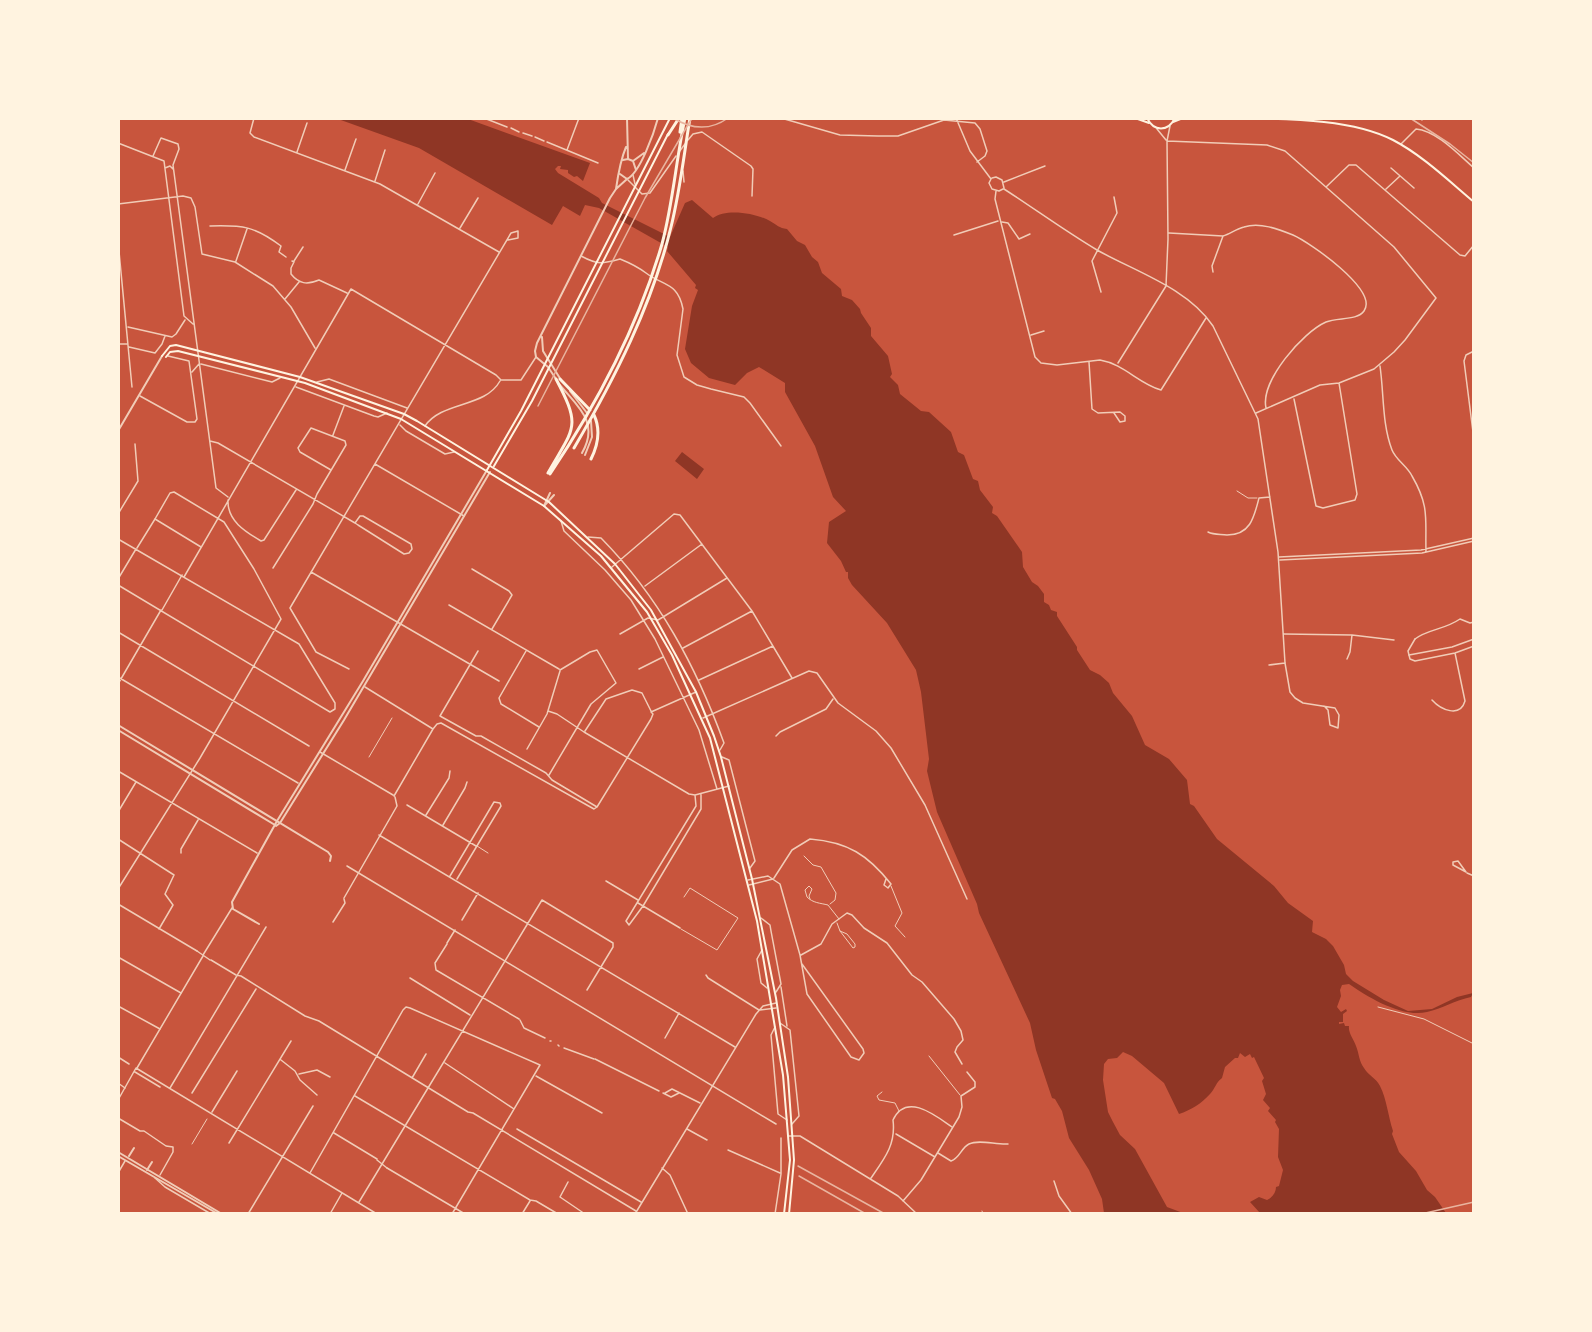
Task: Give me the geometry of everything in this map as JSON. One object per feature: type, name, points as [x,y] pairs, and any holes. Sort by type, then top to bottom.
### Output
[{"type":"highway","points":[[668,135],[681,118]]},
{"type":"highway","points":[[574,448],[618,355],[651,277],[670,208],[681,118]]},
{"type":"highway","points":[[558,379],[572,412],[572,429],[549,474],[580,433],[623,358],[656,278],[676,208],[691,118]]},
{"type":"highway","points":[[558,379],[595,417],[599,433],[591,459]]},
{"type":"main road","points":[[491,466],[670,118]]},
{"type":"main road","points":[[1135,118],[1157,129],[1170,126],[1175,118]]},
{"type":"main road","points":[[1147,118],[1149,123]]},
{"type":"main road","points":[[1173,122],[1183,118]]},
{"type":"main road","points":[[1235,118],[1343,124],[1375,132],[1401,144],[1473,202]]},
{"type":"main road","points":[[488,471],[532,401],[668,135]]},
{"type":"main road","points":[[165,356],[167,348],[176,345],[300,376],[404,414],[547,501],[615,564],[658,620],[696,692],[719,751],[761,918],[788,1077],[791,1124],[789,1174],[784,1214]]},
{"type":"main road","points":[[165,356],[175,351],[298,381],[401,419],[544,506],[612,567],[651,618],[691,694],[715,752],[763,949],[776,1026],[790,1136],[793,1173],[789,1214]]},
{"type":"main road","points":[[422,431],[425,426]]},
{"type":"street","points":[[254,118],[250,133],[254,137],[375,182],[500,253]]},
{"type":"street","points":[[484,118],[507,127]]},
{"type":"street","points":[[567,151],[579,118]]},
{"type":"street","points":[[627,118],[628,159]]},
{"type":"street","points":[[616,189],[636,170],[658,118]]},
{"type":"street","points":[[781,118],[840,135],[878,136],[898,136],[944,120],[975,123],[980,127],[987,151],[977,162]]},
{"type":"street","points":[[956,118],[967,145],[991,179],[990,186],[996,191]]},
{"type":"street","points":[[297,153],[308,123]]},
{"type":"street","points":[[1118,364],[1166,286],[1167,141],[1170,126]]},
{"type":"street","points":[[511,128],[519,132]]},
{"type":"street","points":[[1157,129],[1167,141],[1243,143],[1274,147],[1285,151],[1394,247],[1436,298],[1405,340],[1374,369],[1339,382],[1320,385],[1255,413]]},
{"type":"street","points":[[1401,144],[1413,131],[1418,129],[1443,143],[1473,168]]},
{"type":"street","points":[[620,174],[642,194],[650,193],[693,134],[702,132],[753,169],[752,196]]},
{"type":"street","points":[[523,133],[532,136]]},
{"type":"street","points":[[535,137],[544,141]]},
{"type":"street","points":[[153,156],[161,138],[176,142],[179,146],[173,165],[216,488],[229,499],[229,510],[240,528],[261,541],[264,540],[296,488]]},
{"type":"street","points":[[345,171],[356,139]]},
{"type":"street","points":[[547,142],[598,163]]},
{"type":"street","points":[[118,143],[164,161],[185,319],[174,336],[127,326]]},
{"type":"street","points":[[584,454],[589,436],[587,420],[558,379],[536,357],[535,351],[616,189],[620,174],[619,166],[626,147]]},
{"type":"street","points":[[375,182],[386,150]]},
{"type":"street","points":[[633,161],[646,150]]},
{"type":"street","points":[[677,155],[683,166],[684,182]]},
{"type":"street","points":[[622,161],[628,159],[633,161],[636,170]]},
{"type":"street","points":[[1326,187],[1348,165],[1353,164],[1463,256],[1473,245]]},
{"type":"street","points":[[165,168],[170,166],[174,169]]},
{"type":"street","points":[[1004,182],[1045,166]]},
{"type":"street","points":[[1391,168],[1414,188]]},
{"type":"street","points":[[417,205],[435,173]]},
{"type":"street","points":[[633,175],[637,188]]},
{"type":"street","points":[[1385,190],[1400,176]]},
{"type":"street","points":[[991,179],[996,177],[1004,182]]},
{"type":"street","points":[[1004,182],[1004,189]]},
{"type":"street","points":[[996,191],[1004,189],[1097,250],[1166,286],[1207,317],[1255,413],[1263,445],[1279,558],[1285,663],[1292,695],[1303,703],[1324,706],[1335,708],[1340,722],[1338,728],[1330,725],[1328,710],[1324,706]]},
{"type":"street","points":[[996,191],[995,200],[1036,359],[1041,363],[1057,365],[1100,360],[1118,364],[1161,390],[1207,317]]},
{"type":"street","points":[[118,204],[189,197],[193,200],[202,254],[235,262],[273,286],[298,318],[312,346],[316,349]]},
{"type":"street","points":[[1101,292],[1092,261],[1117,213],[1114,197]]},
{"type":"street","points":[[460,229],[478,198]]},
{"type":"street","points":[[954,235],[1000,221],[1008,223],[1019,239],[1030,234]]},
{"type":"street","points":[[1168,233],[1223,236],[1254,225],[1276,229],[1294,236],[1333,261],[1356,284],[1366,298],[1367,306],[1362,313],[1325,322],[1298,344],[1272,377],[1265,397],[1266,408]]},
{"type":"street","points":[[210,226],[239,226],[257,229],[282,246],[279,252],[286,257]]},
{"type":"street","points":[[235,262],[247,228]]},
{"type":"street","points":[[1213,272],[1212,267],[1223,236]]},
{"type":"street","points":[[349,669],[313,648],[290,608],[508,240]]},
{"type":"street","points":[[118,241],[132,387]]},
{"type":"street","points":[[303,247],[293,261],[291,273],[299,281],[308,284],[319,280],[348,294]]},
{"type":"street","points":[[581,256],[603,264],[620,259],[674,290],[683,309],[677,355],[684,377],[711,390],[744,397],[781,446]]},
{"type":"street","points":[[285,299],[299,281]]},
{"type":"street","points":[[118,684],[201,547],[351,289],[439,339],[501,380],[521,380],[533,359],[543,351]]},
{"type":"street","points":[[185,319],[195,325]]},
{"type":"street","points":[[1030,335],[1044,331]]},
{"type":"street","points":[[118,344],[155,353],[165,335]]},
{"type":"street","points":[[543,335],[543,351],[558,379]]},
{"type":"street","points":[[535,351],[540,349],[543,351]]},
{"type":"street","points":[[1473,351],[1466,355],[1464,361],[1473,440]]},
{"type":"street","points":[[118,431],[165,356],[189,361],[197,419],[194,423],[187,422],[140,396]]},
{"type":"street","points":[[1089,361],[1092,411],[1114,413]]},
{"type":"street","points":[[191,373],[200,364]]},
{"type":"street","points":[[200,364],[272,382],[281,377]]},
{"type":"street","points":[[1379,365],[1386,427],[1391,447],[1412,475],[1427,513],[1426,551]]},
{"type":"street","points":[[317,382],[329,379],[408,408]]},
{"type":"street","points":[[425,426],[433,417],[492,392],[501,380]]},
{"type":"street","points":[[1294,398],[1316,506],[1323,508],[1356,499],[1339,382]]},
{"type":"street","points":[[295,387],[376,417],[387,413]]},
{"type":"street","points":[[333,436],[344,405]]},
{"type":"street","points":[[399,424],[406,431],[445,454],[455,451]]},
{"type":"street","points":[[273,568],[346,445],[345,441],[311,428],[298,448],[300,452],[331,470]]},
{"type":"street","points":[[210,441],[219,443],[404,554],[409,553],[412,549],[411,544],[363,516],[359,517],[355,523]]},
{"type":"street","points":[[118,514],[138,481],[135,444]]},
{"type":"street","points":[[375,463],[463,515]]},
{"type":"street","points":[[279,822],[300,784],[364,687],[488,471]]},
{"type":"street","points":[[118,579],[172,492],[226,524],[281,616],[214,734],[118,889]]},
{"type":"street","points":[[544,506],[552,494]]},
{"type":"street","points":[[1208,532],[1231,535],[1244,531],[1253,520],[1259,498],[1270,497]]},
{"type":"street","points":[[612,567],[677,513],[703,543],[752,611],[792,679]]},
{"type":"street","points":[[118,1100],[232,908],[232,902],[258,854],[463,515]]},
{"type":"street","points":[[155,519],[201,547]]},
{"type":"street","points":[[561,520],[564,531],[605,570],[631,600],[644,620],[685,696],[706,748],[717,789]]},
{"type":"street","points":[[588,537],[601,538],[644,586],[665,616],[713,713],[724,743],[719,751]]},
{"type":"street","points":[[118,539],[299,644],[335,703],[334,710],[330,712],[118,585]]},
{"type":"street","points":[[1279,558],[1426,551],[1473,540]]},
{"type":"street","points":[[644,586],[703,543]]},
{"type":"street","points":[[472,569],[511,592],[511,597],[492,629]]},
{"type":"street","points":[[311,572],[500,681]]},
{"type":"street","points":[[620,634],[644,620],[651,618],[658,620],[728,577]]},
{"type":"street","points":[[449,605],[560,670]]},
{"type":"street","points":[[682,648],[752,611]]},
{"type":"street","points":[[1473,622],[1460,619],[1450,626],[1421,634],[1409,648],[1409,656],[1418,661],[1473,646]]},
{"type":"street","points":[[118,632],[309,746]]},
{"type":"street","points":[[1283,634],[1352,635],[1394,640]]},
{"type":"street","points":[[1347,659],[1352,635]]},
{"type":"street","points":[[1409,656],[1452,647],[1473,639]]},
{"type":"street","points":[[698,681],[773,646]]},
{"type":"street","points":[[526,650],[499,698],[499,702],[539,727]]},
{"type":"street","points":[[527,749],[548,711],[560,670],[597,650],[616,681],[615,685],[591,704],[549,776]]},
{"type":"street","points":[[478,651],[440,716],[523,758],[552,780],[597,807]]},
{"type":"street","points":[[1432,700],[1435,704],[1455,712],[1461,710],[1464,705],[1455,652]]},
{"type":"street","points":[[639,669],[664,656]]},
{"type":"street","points":[[1269,665],[1285,663]]},
{"type":"street","points":[[702,718],[814,671],[833,698],[876,731],[891,748],[924,805],[967,899]]},
{"type":"street","points":[[118,677],[300,784]]},
{"type":"street","points":[[364,687],[433,729]]},
{"type":"street","points":[[394,796],[433,729],[439,724],[445,724],[594,809],[653,714],[642,693],[632,690],[606,699],[584,732]]},
{"type":"street","points":[[651,712],[696,692]]},
{"type":"street","points":[[776,736],[826,709],[833,698]]},
{"type":"street","points":[[548,711],[557,714],[689,794],[701,794],[729,786]]},
{"type":"street","points":[[118,725],[276,826]]},
{"type":"street","points":[[118,730],[328,852],[331,856],[330,861]]},
{"type":"street","points":[[321,753],[394,796],[397,806],[344,898],[345,903],[333,922]]},
{"type":"street","points":[[721,757],[729,760],[755,861],[750,869]]},
{"type":"street","points":[[118,771],[258,854]]},
{"type":"street","points":[[426,816],[449,778],[450,771]]},
{"type":"street","points":[[118,812],[137,782]]},
{"type":"street","points":[[442,825],[465,788],[466,782]]},
{"type":"street","points":[[695,795],[696,806],[626,921],[629,925],[643,906],[701,809],[701,794]]},
{"type":"street","points":[[450,876],[494,802],[500,803],[501,806],[457,880]]},
{"type":"street","points":[[407,805],[477,846]]},
{"type":"street","points":[[182,853],[181,849],[199,819]]},
{"type":"street","points":[[687,819],[693,822]]},
{"type":"street","points":[[379,835],[479,892],[735,1047]]},
{"type":"street","points":[[118,839],[174,875],[165,894],[173,905],[159,929]]},
{"type":"street","points":[[747,883],[774,879],[792,850],[810,839],[857,850],[878,867],[891,886],[888,888],[885,886],[886,879]]},
{"type":"street","points":[[666,854],[672,858]]},
{"type":"street","points":[[347,866],[776,1124]]},
{"type":"street","points":[[1466,872],[1473,876]]},
{"type":"street","points":[[747,883],[752,879],[766,876],[774,879],[782,888],[811,1001],[851,1057],[858,1060],[864,1053],[863,1049],[802,964]]},
{"type":"street","points":[[606,882],[680,928]]},
{"type":"street","points":[[462,920],[479,892]]},
{"type":"street","points":[[359,1202],[542,900],[613,943],[613,947],[586,990]]},
{"type":"street","points":[[118,904],[473,1113],[635,1212],[759,1010],[763,1006],[777,1003]]},
{"type":"street","points":[[232,908],[259,924]]},
{"type":"street","points":[[800,955],[805,955],[821,944],[829,928],[847,913],[850,914],[864,928],[886,943],[912,975],[922,982],[954,1019],[963,1036],[955,1052],[962,1064]]},
{"type":"street","points":[[761,918],[770,925],[789,1024],[787,1027]]},
{"type":"street","points":[[170,1089],[266,927]]},
{"type":"street","points":[[456,930],[435,963],[436,970],[519,1019],[524,1028],[545,1038]]},
{"type":"street","points":[[763,949],[757,959],[762,985],[769,990]]},
{"type":"street","points":[[118,957],[181,993]]},
{"type":"street","points":[[706,975],[759,1010],[777,1008]]},
{"type":"street","points":[[410,978],[471,1016]]},
{"type":"street","points":[[775,993],[780,986]]},
{"type":"street","points":[[192,1093],[257,987]]},
{"type":"street","points":[[118,1006],[160,1029]]},
{"type":"street","points":[[310,1173],[405,1007],[540,1065],[452,1214]]},
{"type":"street","points":[[665,1038],[680,1013]]},
{"type":"street","points":[[780,1023],[790,1030],[793,1051],[799,1116],[791,1124]]},
{"type":"street","points":[[776,1026],[771,1035],[778,1114],[787,1120]]},
{"type":"street","points":[[229,1143],[291,1041]]},
{"type":"street","points":[[564,1048],[590,1060],[595,1059],[659,1091]]},
{"type":"street","points":[[412,1079],[426,1054]]},
{"type":"street","points":[[118,1057],[129,1064]]},
{"type":"street","points":[[280,1060],[317,1095]]},
{"type":"street","points":[[444,1062],[515,1109]]},
{"type":"street","points":[[136,1068],[189,1098],[375,1213]]},
{"type":"street","points":[[298,1075],[317,1070],[330,1077]]},
{"type":"street","points":[[211,1113],[237,1071]]},
{"type":"street","points":[[903,1201],[921,1180],[960,1114],[961,1096],[975,1087],[975,1082],[967,1071]]},
{"type":"street","points":[[134,1072],[160,1087]]},
{"type":"street","points":[[535,1076],[602,1113]]},
{"type":"street","points":[[118,1083],[125,1088]]},
{"type":"street","points":[[680,1093],[674,1097],[664,1093],[672,1089],[701,1103]]},
{"type":"street","points":[[354,1095],[413,1128],[530,1200],[558,1214]]},
{"type":"street","points":[[871,1179],[892,1143],[895,1134],[893,1120],[899,1111],[909,1105],[927,1112],[952,1127]]},
{"type":"street","points":[[248,1214],[314,1106]]},
{"type":"street","points":[[118,1118],[173,1148],[173,1152],[157,1177]]},
{"type":"street","points":[[507,1122],[511,1125]]},
{"type":"street","points":[[686,1128],[707,1140]]},
{"type":"street","points":[[518,1129],[641,1202]]},
{"type":"street","points":[[333,1133],[377,1159],[381,1165],[465,1214]]},
{"type":"street","points":[[895,1134],[935,1157]]},
{"type":"street","points":[[790,1136],[800,1136],[871,1179],[903,1201],[917,1214]]},
{"type":"street","points":[[775,1214],[781,1174],[781,1138]]},
{"type":"street","points":[[938,1153],[951,1161],[956,1159],[964,1147],[972,1143],[1008,1144]]},
{"type":"street","points":[[129,1157],[134,1148]]},
{"type":"street","points":[[728,1150],[781,1174]]},
{"type":"street","points":[[118,1154],[126,1161],[147,1170]]},
{"type":"street","points":[[118,1154],[129,1157],[157,1177],[220,1214]]},
{"type":"street","points":[[129,1157],[132,1164]]},
{"type":"street","points":[[118,1173],[126,1161]]},
{"type":"street","points":[[147,1170],[152,1162]]},
{"type":"street","points":[[662,1168],[670,1175],[688,1214]]},
{"type":"street","points":[[157,1177],[165,1187],[211,1214]]},
{"type":"street","points":[[1054,1181],[1063,1203],[1072,1214]]},
{"type":"street","points":[[568,1182],[560,1197],[585,1214]]},
{"type":"street","points":[[330,1214],[343,1193]]},
{"type":"street","points":[[522,1214],[530,1200]]},
{"type":"street","points":[[200,1214],[203,1209]]},
{"type":"lane","points":[[1237,491],[1248,498],[1259,498]]},
{"type":"lane","points":[[369,757],[392,718]]},
{"type":"lane","points":[[477,846],[488,853]]},
{"type":"lane","points":[[804,856],[813,865],[821,867],[836,892],[835,900],[828,905]]},
{"type":"lane","points":[[891,886],[902,913],[895,926],[905,937]]},
{"type":"lane","points":[[680,928],[717,950],[738,918],[690,888],[684,897]]},
{"type":"lane","points":[[810,899],[828,905],[838,920],[840,931],[853,948],[855,947],[848,934],[840,931]]},
{"type":"lane","points":[[1378,1006],[1424,1020],[1473,1044]]},
{"type":"lane","points":[[929,1056],[961,1096]]},
{"type":"lane","points":[[882,1092],[877,1096],[879,1100],[891,1101],[899,1111]]},
{"type":"lane","points":[[192,1144],[207,1119]]},
{"type":"shaded area","points":[[338,119],[468,119],[590,163],[583,181],[568,173],[568,170],[560,169],[561,166],[555,169],[599,198],[602,203],[670,237],[685,203],[692,200],[713,218],[733,212],[764,218],[787,229],[797,241],[805,245],[818,262],[822,273],[841,289],[842,296],[852,300],[860,309],[871,328],[871,336],[888,356],[892,374],[890,377],[898,385],[900,394],[921,411],[929,412],[951,432],[958,452],[964,455],[973,479],[978,481],[980,490],[993,507],[992,513],[997,516],[1022,552],[1023,567],[1032,582],[1044,594],[1044,602],[1051,610],[1057,612],[1057,616],[1090,670],[1109,683],[1113,693],[1132,716],[1145,745],[1169,759],[1187,780],[1190,804],[1194,806],[1217,839],[1274,886],[1288,903],[1313,921],[1312,932],[1326,939],[1333,946],[1344,965],[1346,974],[1353,981],[1384,1000],[1408,1011],[1432,1009],[1457,997],[1473,993],[1471,997],[1433,1011],[1418,1013],[1408,1012],[1386,1005],[1349,984],[1342,985],[1337,1007],[1341,1012],[1346,1009],[1343,1022],[1339,1024],[1344,1023],[1345,1026],[1349,1026],[1362,1066],[1378,1083],[1382,1091],[1392,1134],[1399,1152],[1416,1171],[1427,1190],[1446,1213],[1260,1213],[1250,1202],[1259,1197],[1267,1200],[1271,1197],[1276,1187],[1279,1186],[1283,1170],[1278,1157],[1279,1129],[1276,1120],[1268,1111],[1270,1108],[1263,1100],[1266,1094],[1262,1081],[1264,1078],[1254,1057],[1252,1058],[1250,1054],[1245,1057],[1240,1053],[1238,1058],[1225,1067],[1222,1078],[1207,1098],[1188,1111],[1179,1114],[1164,1083],[1132,1056],[1123,1052],[1117,1058],[1108,1059],[1104,1064],[1103,1080],[1108,1112],[1120,1135],[1135,1149],[1167,1207],[1183,1213],[1104,1213],[1102,1199],[1089,1170],[1069,1138],[1062,1111],[1052,1098],[1036,1050],[1030,1023],[979,913],[937,812],[927,771],[929,759],[916,670],[887,623],[852,585],[848,572],[827,543],[829,522],[846,511],[833,497],[815,446],[785,392],[785,383],[759,367],[747,373],[735,385],[709,378],[691,363],[685,349],[692,306],[698,290],[667,251],[668,247],[599,208],[585,205],[580,216],[563,206],[552,225],[419,148]]},
{"type":"shaded area","points":[[682,452],[704,469],[697,479],[675,461]]},
{"type":"tram line","points":[[673,118],[701,127],[714,125],[728,118]]},
{"type":"tram line","points":[[1410,118],[1474,163]]},
{"type":"railway","points":[[538,406],[645,198],[692,118]]},
{"type":"railway","points":[[798,1166],[885,1214]]},
{"type":"railway","points":[[799,1176],[866,1214]]},
{"type":"railway","points":[[1421,1214],[1474,1202]]}]
